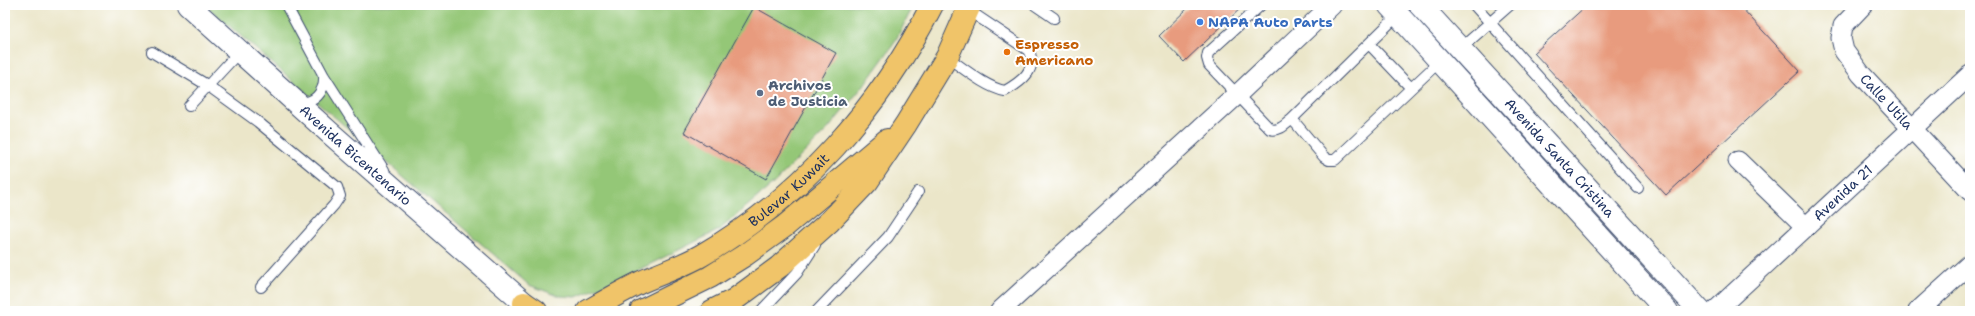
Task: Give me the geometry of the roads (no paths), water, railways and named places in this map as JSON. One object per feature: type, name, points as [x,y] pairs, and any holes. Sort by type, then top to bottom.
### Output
[{"type":"main road","name":"Bulevar Kuwait","points":[[588,311],[611,304],[701,256],[755,221],[801,182],[864,114],[917,35],[932,5]]},
{"type":"main road","points":[[712,311],[734,300],[779,267],[830,221],[867,182],[906,124],[947,57],[969,8]]},
{"type":"main road","points":[[811,203],[839,162],[864,114]]},
{"type":"main road","points":[[641,311],[710,277],[768,238],[906,124]]},
{"type":"street","name":"Avenida Bicentenario","points":[[188,5],[397,192],[530,307]]},
{"type":"street","name":"Avenida Santa Cristina","points":[[1420,5],[1700,311]]},
{"type":"street","name":"Calle Utila","points":[[1863,5],[1843,26],[1841,38],[1844,51],[1861,74],[1970,191]]},
{"type":"street","points":[[1000,311],[1238,94],[1326,7]]},
{"type":"street","name":"Avenida Santa Cristina","points":[[1394,10],[1667,311]]},
{"type":"street","name":"Avenida 21","points":[[1715,311],[1970,75]]},
{"type":"street","points":[[1738,161],[1806,227]]},
{"type":"street","points":[[1918,311],[1970,264]]},
{"type":"lane","points":[[286,5],[324,76],[397,192]]},
{"type":"lane","points":[[1035,5],[1054,18]]},
{"type":"lane","points":[[1261,5],[1208,53],[1207,58],[1209,65],[1270,129],[1274,131],[1292,119],[1368,44],[1394,10]]},
{"type":"lane","points":[[1474,5],[1638,188]]},
{"type":"lane","points":[[1460,49],[1510,5]]},
{"type":"lane","points":[[947,57],[999,90],[1006,90],[1018,83],[1029,72],[1033,60],[1028,50],[969,8]]},
{"type":"lane","points":[[1368,44],[1411,88]]},
{"type":"lane","points":[[152,52],[207,85],[258,122],[337,187],[340,196],[334,205],[261,287]]},
{"type":"lane","points":[[189,106],[239,52]]},
{"type":"lane","points":[[1292,119],[1324,157],[1329,160],[1335,160],[1440,60]]},
{"type":"lane","points":[[293,100],[305,102],[316,98],[323,88],[324,76]]},
{"type":"lane","points":[[817,311],[888,237],[918,192]]},
{"type":"lane","points":[[761,311],[797,273],[830,221]]},
{"type":"place","name":"NAPA Auto Parts","points":[[1200,22]]},
{"type":"place","name":"Espresso Americano","points":[[1007,52]]},
{"type":"place","name":"Archivos de Justicia","points":[[760,93]]}]
